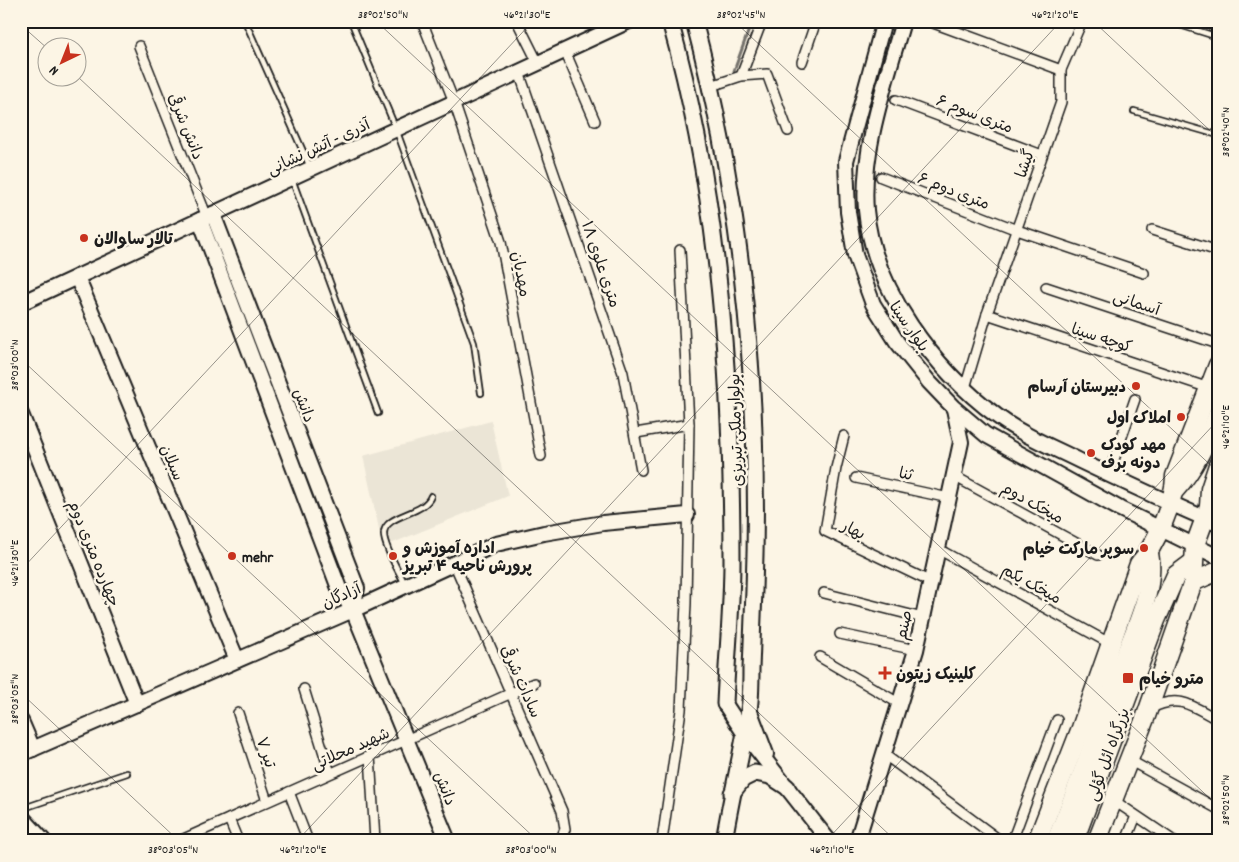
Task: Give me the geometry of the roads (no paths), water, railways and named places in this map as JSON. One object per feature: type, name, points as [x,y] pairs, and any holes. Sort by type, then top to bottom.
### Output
[{"type":"highway","points":[[1037,841],[1081,728],[1140,564],[1149,553],[1172,497],[1177,470],[1218,365]]},
{"type":"highway","points":[[1172,497],[1214,441],[1218,414]]},
{"type":"highway","points":[[1097,841],[1130,760],[1193,582],[1193,554],[1212,512],[1210,489],[1218,466]]},
{"type":"highway","name":"بزرگراه ائل گؤلی","points":[[1056,841],[1092,748],[1142,607],[1152,566],[1149,553]]},
{"type":"highway","name":"بزرگراه ائل گؤلی","points":[[1074,841],[1156,620],[1176,575],[1193,554]]},
{"type":"highway","points":[[1193,582],[1218,571]]},
{"type":"main road","name":"بولوار ملکی تبریزی","points":[[670,21],[690,100],[716,254],[726,367],[732,562],[725,704]]},
{"type":"main road","name":"بولوار ملکی تبریزی","points":[[694,21],[712,86],[741,253],[751,367],[755,491],[750,709],[731,794],[724,841]]},
{"type":"main road","points":[[731,794],[743,779],[755,773],[770,776],[787,787]]},
{"type":"main road","points":[[21,817],[43,841]]},
{"type":"street","name":"مهدیان","points":[[422,21],[454,102],[500,242],[540,456]]},
{"type":"street","points":[[517,21],[538,63]]},
{"type":"street","name":"آذرى - آتش نشانى","points":[[21,303],[565,51],[612,25],[629,21]]},
{"type":"street","points":[[741,76],[762,21]]},
{"type":"street","points":[[802,62],[816,21]]},
{"type":"street","name":"بلوار سینا","points":[[884,21],[846,161],[848,212],[855,255],[873,304],[897,342],[929,382],[953,407],[990,437],[1159,529],[1193,554],[1218,557]]},
{"type":"street","name":"بلوار سینا","points":[[903,21],[871,139],[866,209],[873,246],[888,284],[908,322],[930,351],[965,388],[996,416],[1022,433],[1108,474],[1212,512]]},
{"type":"street","points":[[928,21],[1062,70]]},
{"type":"street","name":"گیشا","points":[[965,388],[986,314],[1061,102],[1062,70],[1082,21]]},
{"type":"street","name":"دانش شرقی","points":[[139,46],[207,217]]},
{"type":"street","points":[[565,51],[595,121]]},
{"type":"street","name":"۱۸ متری علوی","points":[[520,72],[623,373],[636,433],[641,470]]},
{"type":"street","points":[[712,86],[741,76],[767,74],[788,131]]},
{"type":"street","name":"۶ متری سوم","points":[[896,100],[1042,155]]},
{"type":"street","points":[[852,135],[871,139]]},
{"type":"street","name":"۶ متری دوم","points":[[881,178],[1017,230],[1144,273]]},
{"type":"street","name":"دانش","points":[[207,217],[340,590],[353,610],[448,841]]},
{"type":"street","points":[[1152,230],[1218,251]]},
{"type":"street","points":[[662,841],[681,710],[688,515],[689,424],[680,250]]},
{"type":"street","name":"سبلان","points":[[77,277],[237,660]]},
{"type":"street","name":"آسمانی","points":[[1046,287],[1218,344]]},
{"type":"street","name":"کوچه سینا","points":[[986,314],[1209,388]]},
{"type":"street","points":[[1108,474],[1135,400]]},
{"type":"street","points":[[953,407],[961,442],[980,436],[990,437]]},
{"type":"street","name":"چهارده متری دوم","points":[[21,414],[137,704]]},
{"type":"street","points":[[636,433],[689,424]]},
{"type":"street","name":"بهار","points":[[844,436],[836,468],[825,531],[930,582]]},
{"type":"street","name":"صنم","points":[[862,839],[916,650],[961,442]]},
{"type":"street","name":"میخک دوم","points":[[954,476],[1098,555]]},
{"type":"street","name":"ثنا","points":[[856,478],[949,498]]},
{"type":"street","name":"آزادگان","points":[[27,752],[353,610],[496,544],[544,533],[688,515]]},
{"type":"street","name":"میخک یکم","points":[[938,549],[1111,644]]},
{"type":"street","name":"سادات شرقی","points":[[454,563],[562,811],[565,829],[560,841]]},
{"type":"street","points":[[824,593],[922,618]]},
{"type":"street","points":[[840,634],[916,650]]},
{"type":"street","points":[[820,657],[900,704]]},
{"type":"street","name":"شهید محلاتی","points":[[179,841],[534,683]]},
{"type":"street","points":[[304,689],[330,773]]},
{"type":"street","points":[[1146,716],[1149,710],[1160,703],[1181,702],[1218,720]]},
{"type":"street","points":[[725,704],[744,733],[829,841]]},
{"type":"street","points":[[750,709],[774,770]]},
{"type":"street","name":"۷ تیر","points":[[238,712],[267,801]]},
{"type":"street","points":[[1012,841],[1057,720]]},
{"type":"street","points":[[21,721],[27,752]]},
{"type":"street","points":[[370,755],[375,841]]},
{"type":"street","points":[[885,755],[1001,841]]},
{"type":"street","points":[[1130,760],[1218,809]]},
{"type":"street","points":[[289,792],[308,841]]},
{"type":"street","points":[[1113,800],[1174,841]]},
{"type":"street","points":[[1126,841],[1136,816]]},
{"type":"street","points":[[228,819],[238,841]]},
{"type":"lane","points":[[246,21],[311,169]]},
{"type":"lane","points":[[351,21],[396,129],[474,343],[481,392]]},
{"type":"lane","points":[[1166,21],[1218,37]]},
{"type":"lane","points":[[1134,112],[1218,135]]},
{"type":"lane","points":[[292,177],[378,413]]},
{"type":"lane","points":[[405,585],[386,542],[385,528],[390,522],[426,505],[431,496]]},
{"type":"lane","points":[[21,809],[127,773]]},
{"type":"lane","points":[[21,834],[27,841]]},
{"type":"waterway","points":[[734,71],[752,21]]},
{"type":"place","name":"تالار ساوالان","points":[[84,238]]},
{"type":"place","name":"دبیرستان آرسام","points":[[1136,386]]},
{"type":"place","name":"املاک اول","points":[[1181,417]]},
{"type":"place","name":"مهد کودک دونه برف","points":[[1091,453]]},
{"type":"place","name":"سوپر مارکت خیام","points":[[1144,548]]},
{"type":"place","name":"mehr","points":[[232,556]]},
{"type":"place","name":"اداره آموزش و پرورش ناحیه ۴ تبریز","points":[[393,556]]},
{"type":"place","name":"کلینیک زیتون","points":[[885,673]]},
{"type":"place","name":"مترو خیام","points":[[1128,678]]}]
